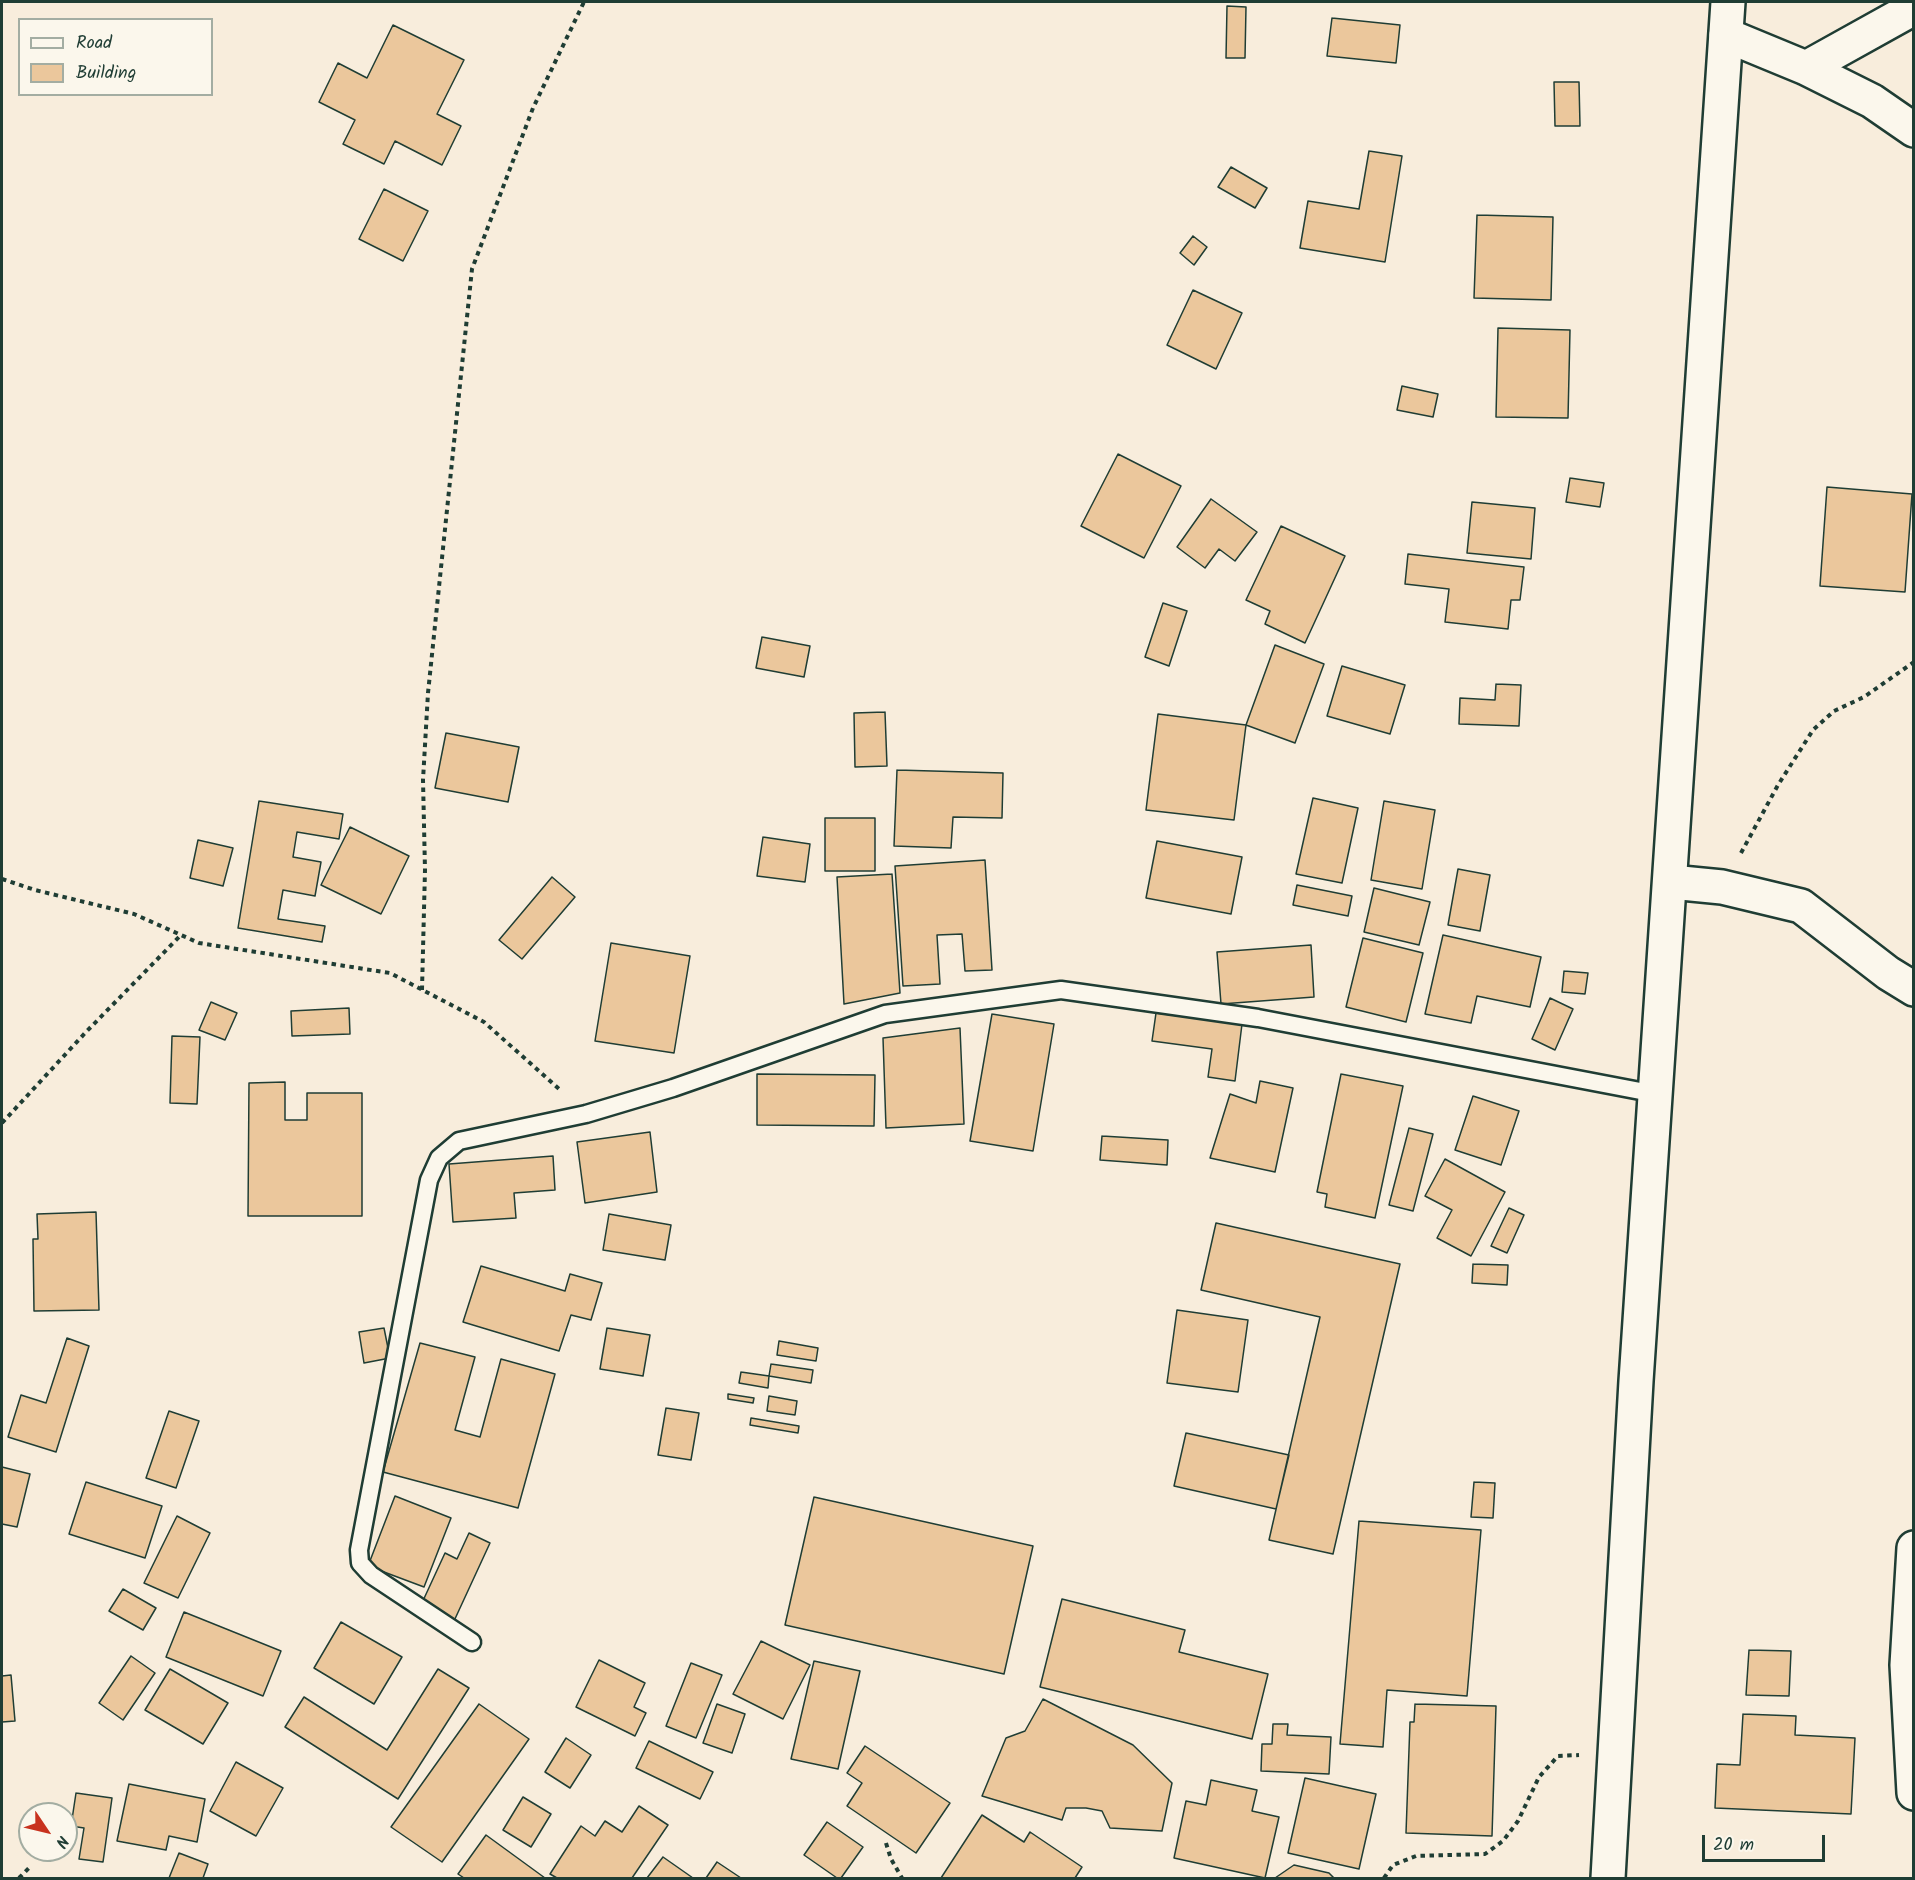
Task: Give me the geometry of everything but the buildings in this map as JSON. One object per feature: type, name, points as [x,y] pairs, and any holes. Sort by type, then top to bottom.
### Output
[{"type":"main road","points":[[1608,1878],[1636,1381],[1728,2]]},
{"type":"main road","points":[[1806,68],[1914,8]]},
{"type":"main road","points":[[1726,36],[1806,68],[1872,101],[1914,130]]},
{"type":"main road","points":[[1671,882],[1722,887],[1801,906],[1888,973],[1914,989]]},
{"type":"main road","points":[[1914,1548],[1907,1665],[1914,1793]]},
{"type":"lane","points":[[472,1642],[371,1575],[360,1563],[358,1550],[429,1180],[439,1158],[459,1141],[586,1114],[673,1088],[885,1014],[1060,990],[1258,1018],[1656,1094]]},
{"type":"path","points":[[422,990],[425,870],[423,780],[428,693],[472,269],[533,108],[584,2]]},
{"type":"path","points":[[1722,887],[1778,785],[1812,730],[1834,711],[1864,697],[1914,662]]},
{"type":"path","points":[[2,879],[35,890],[134,914],[199,943],[390,973],[484,1022],[586,1114]]},
{"type":"path","points":[[2,1123],[181,935]]},
{"type":"path","points":[[1384,1878],[1393,1865],[1416,1856],[1485,1854],[1503,1841],[1518,1821],[1539,1778],[1558,1756],[1615,1751]]},
{"type":"path","points":[[886,1843],[891,1859],[902,1878]]},
{"type":"path","points":[[19,1878],[31,1866]]}]
